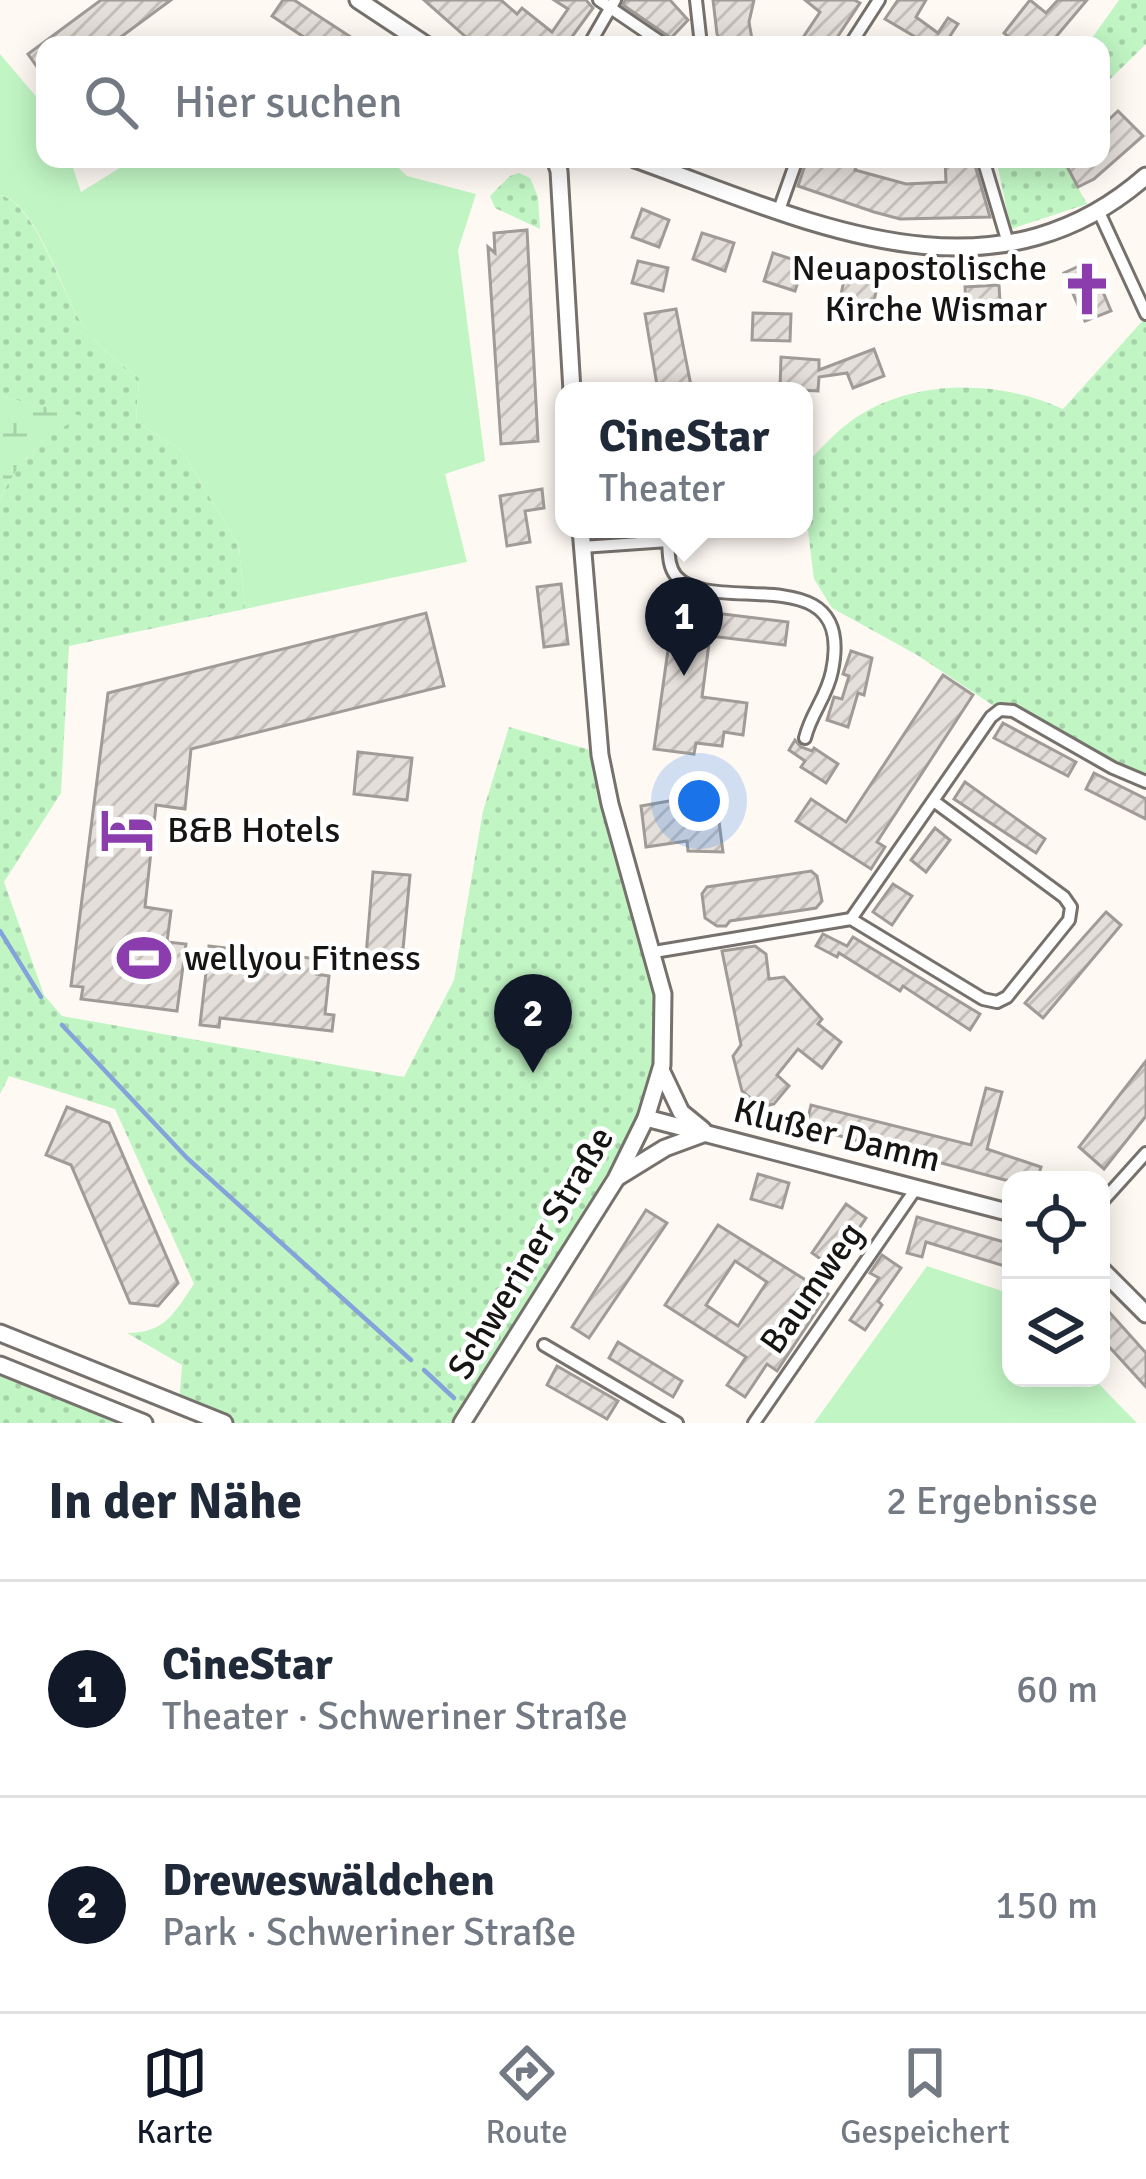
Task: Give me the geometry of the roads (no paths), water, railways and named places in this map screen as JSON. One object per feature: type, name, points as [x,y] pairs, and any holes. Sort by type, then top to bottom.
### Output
[{"type":"main road","points":[[358,0],[412,36]]},
{"type":"main road","points":[[558,168],[571,382]]},
{"type":"main road","points":[[660,168],[834,230],[911,246],[978,248],[1050,233],[1099,212],[1146,176]]},
{"type":"main road","name":"Schweriner Straße","points":[[462,1423],[616,1179],[646,1118],[661,1070],[666,1016],[654,952],[600,755],[582,538]]},
{"type":"main road","points":[[661,1070],[681,1112],[706,1133]]},
{"type":"main road","name":"Klußer Damm","points":[[646,1118],[1002,1211]]},
{"type":"main road","points":[[616,1179],[664,1148],[706,1133]]},
{"type":"main road","points":[[1110,1278],[1146,1314]]},
{"type":"main road","points":[[0,1333],[224,1423]]},
{"type":"main road","points":[[0,1365],[144,1423]]},
{"type":"street","points":[[696,0],[700,36]]},
{"type":"street","points":[[856,36],[879,0]]},
{"type":"street","points":[[594,36],[608,3],[653,36]]},
{"type":"street","points":[[779,210],[794,168]]},
{"type":"street","points":[[986,168],[1008,243]]},
{"type":"street","points":[[1099,212],[1146,314]]},
{"type":"street","points":[[582,547],[668,541],[670,568],[679,581],[697,588],[789,597],[825,614],[834,649],[833,670],[805,738]]},
{"type":"street","points":[[851,919],[1000,710],[1013,711],[1112,768],[1146,782]]},
{"type":"street","points":[[654,952],[851,919],[983,1000],[1006,998],[1069,920],[1071,907],[1064,897],[935,802]]},
{"type":"street","points":[[1110,1193],[1146,1153]]},
{"type":"street","name":"Baumweg","points":[[754,1423],[917,1187]]},
{"type":"street","points":[[544,1345],[677,1423]]},
{"type":"waterway","points":[[0,931],[41,997]]},
{"type":"waterway","points":[[62,1025],[187,1158],[411,1360]]},
{"type":"waterway","points":[[424,1370],[454,1398]]},
{"type":"place","name":"Neuapostolische Kirche Wismar","points":[[1087,289]]},
{"type":"place","name":"CineStar","points":[[684,676]]},
{"type":"place","name":"B&B Hotels","points":[[127,830]]},
{"type":"place","name":"wellyou Fitness","points":[[144,958]]},
{"type":"place","name":"Dreweswäldchen","points":[[533,1073]]}]
